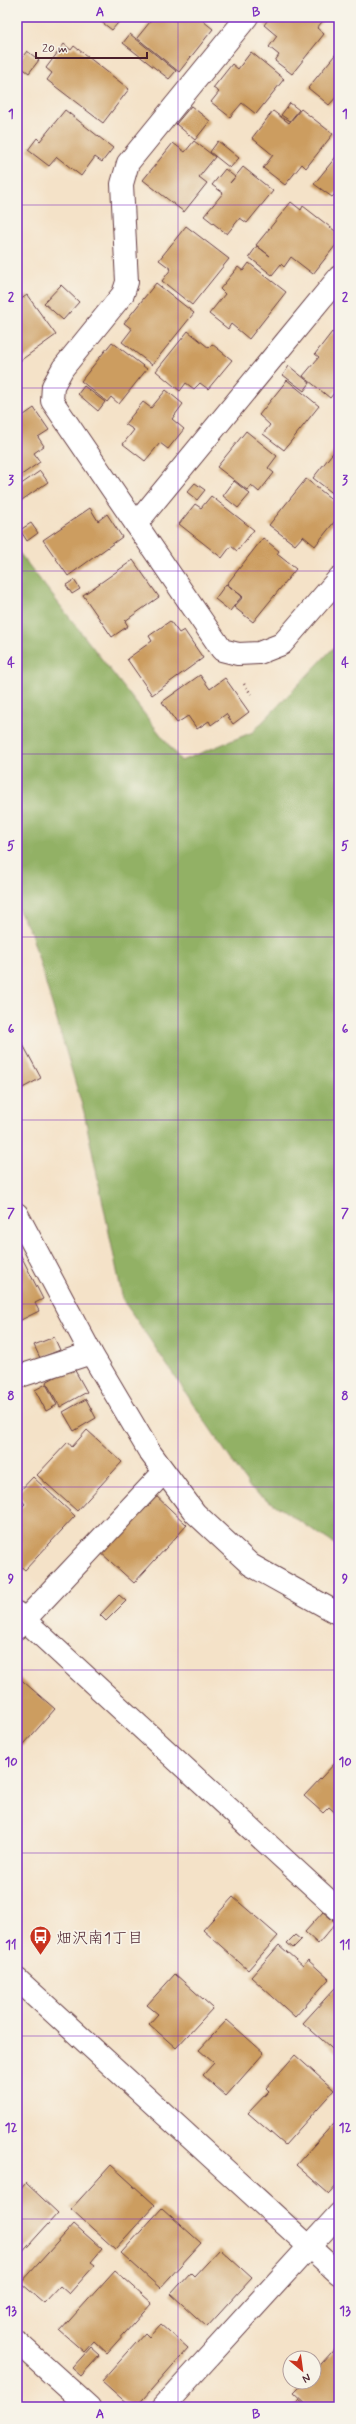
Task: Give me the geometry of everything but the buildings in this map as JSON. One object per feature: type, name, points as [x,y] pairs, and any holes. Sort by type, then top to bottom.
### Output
[{"type":"street","points":[[247,17],[128,163],[122,184],[127,282],[123,294],[63,368],[53,386],[52,401],[222,650],[238,654],[259,653],[282,644],[339,578]]},
{"type":"street","points":[[136,524],[339,277]]},
{"type":"street","points":[[17,1214],[91,1353],[149,1451],[195,1513],[251,1565],[339,1614]]},
{"type":"street","points":[[17,1377],[91,1353]]},
{"type":"street","points":[[164,1472],[20,1620],[339,1910]]},
{"type":"street","points":[[17,1980],[339,2274]]},
{"type":"street","points":[[163,2407],[339,2214]]},
{"type":"street","points":[[17,2342],[89,2407]]},
{"type":"green space","points":[[17,550],[181,761],[253,732],[339,642],[339,1547],[251,1489],[123,1300],[84,1112],[31,933],[17,907]]},
{"type":"place","name":"畑沢南1丁目","points":[[41,1956]]}]
